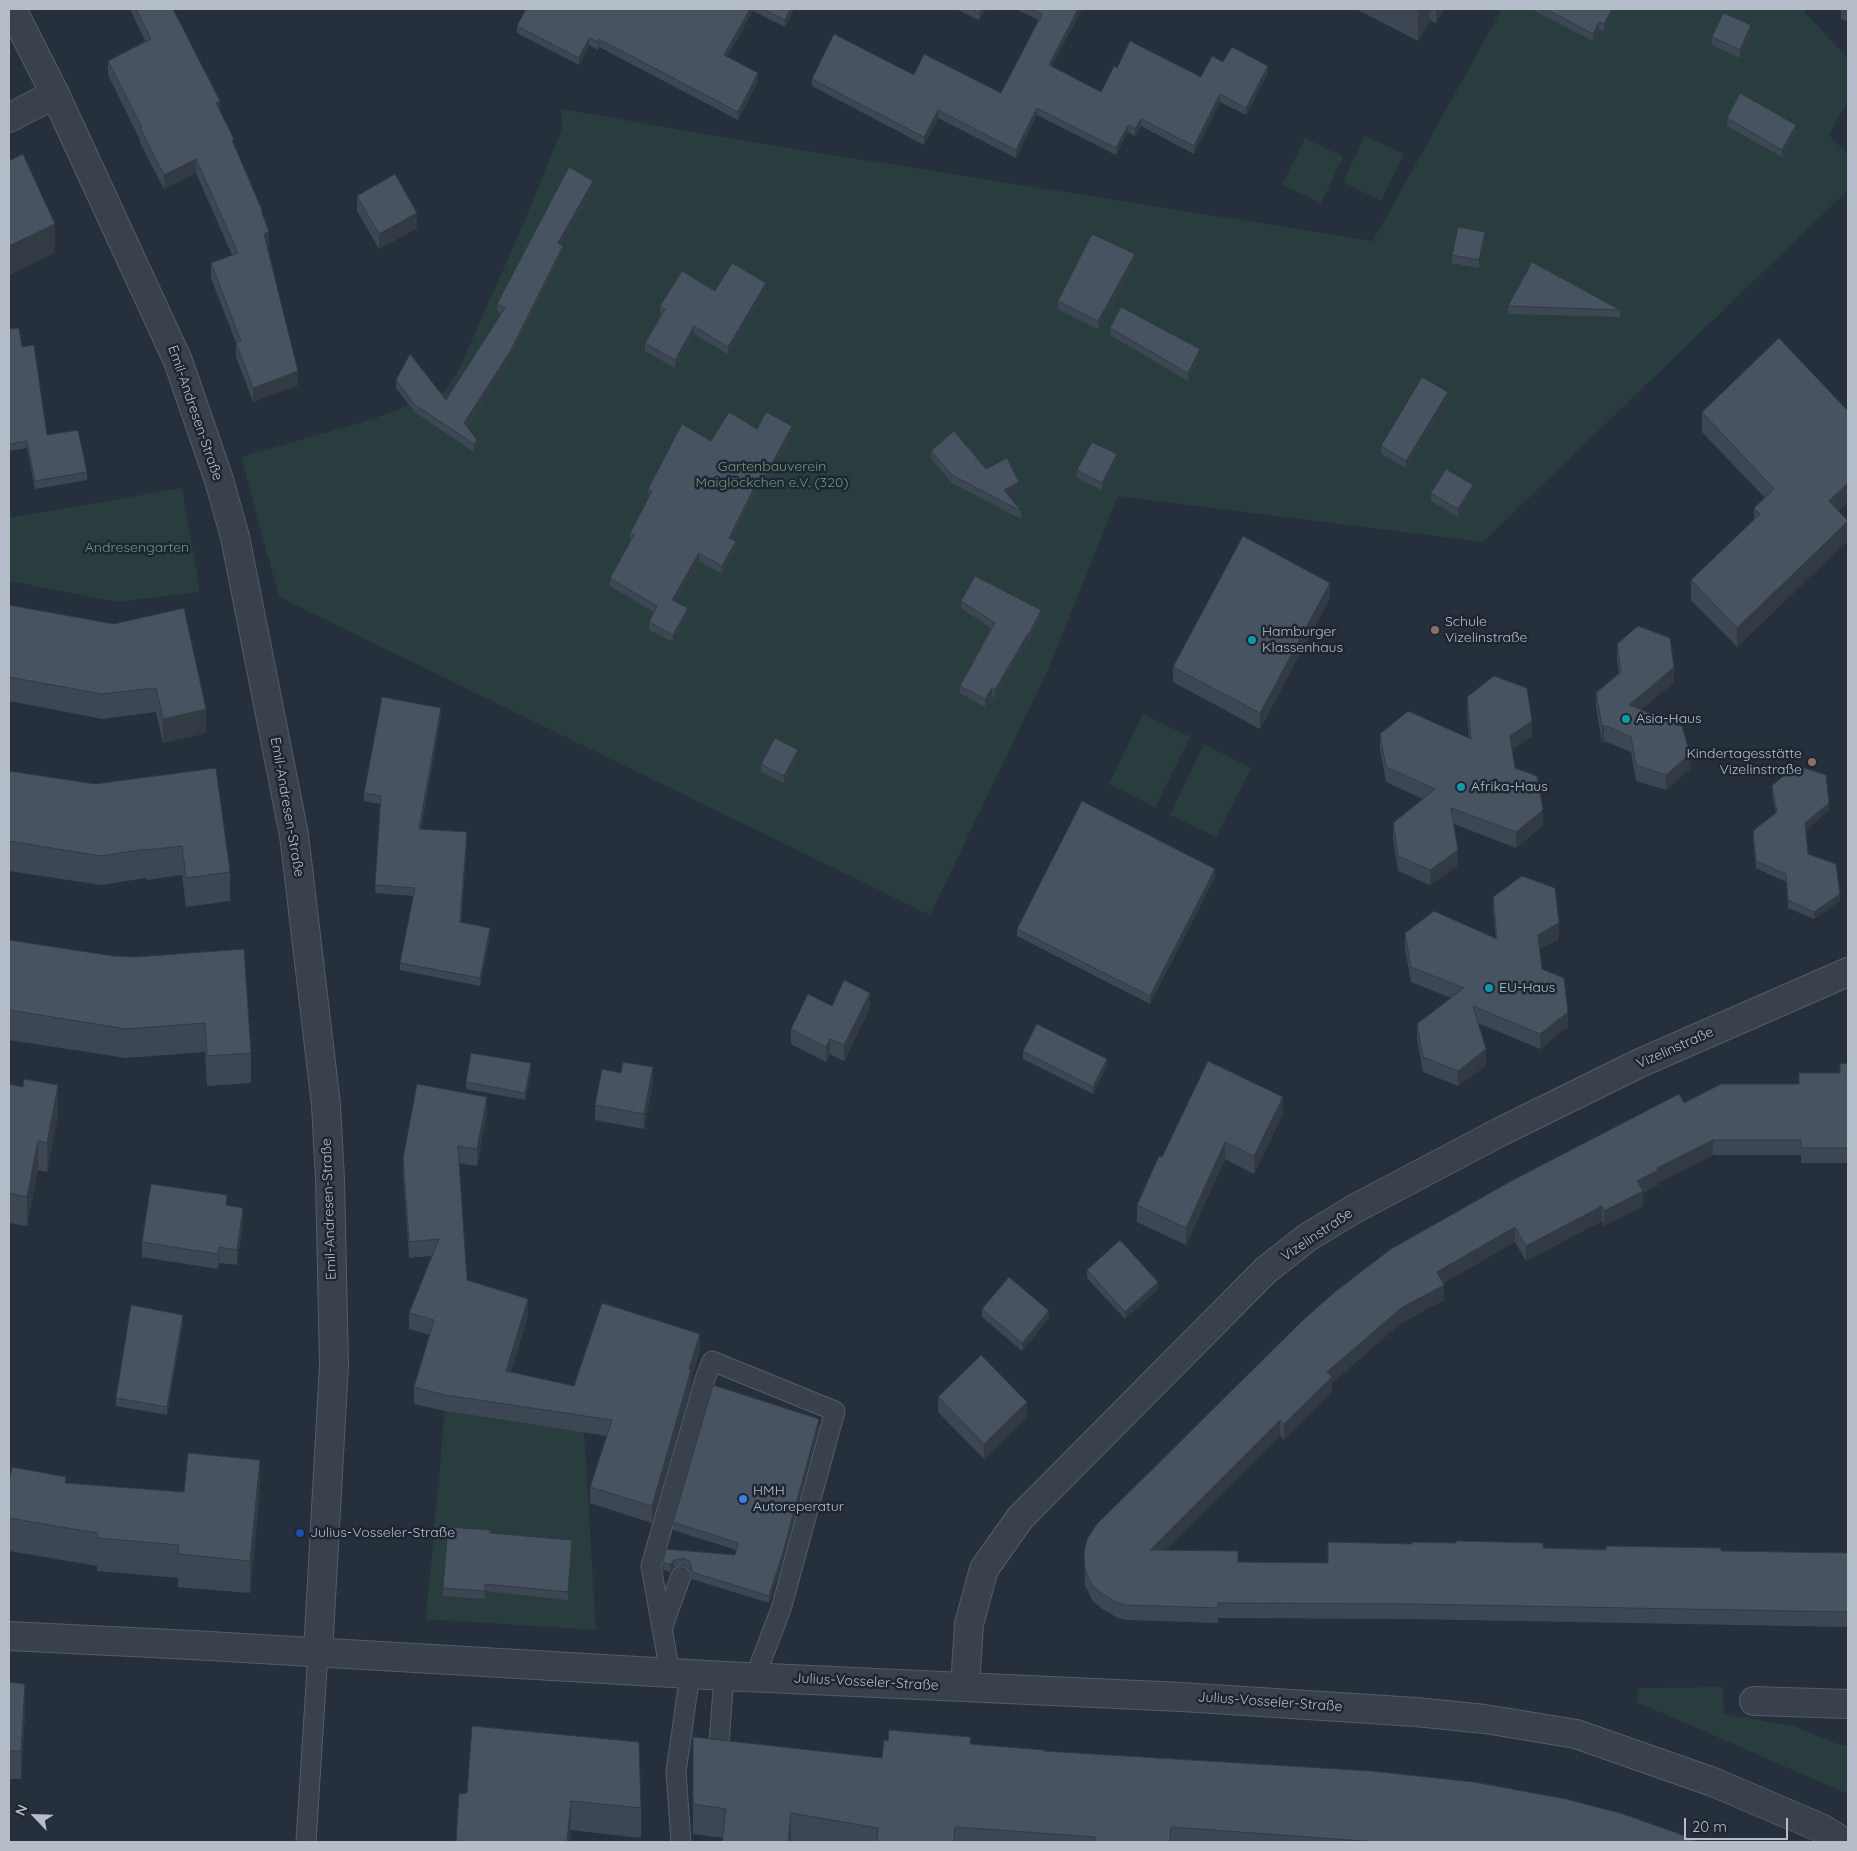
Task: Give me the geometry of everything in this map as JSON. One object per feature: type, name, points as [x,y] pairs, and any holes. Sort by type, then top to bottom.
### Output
[{"type":"street","name":"Emil-Andresen-Straße","points":[[12,9],[55,94],[178,361],[219,480],[235,537],[294,835],[326,1105],[330,1179],[334,1365],[318,1653]]},
{"type":"street","points":[[9,118],[55,94]]},
{"type":"street","name":"Vizelinstraße","points":[[965,1687],[969,1624],[984,1569],[1020,1518],[1266,1270],[1308,1237],[1356,1208],[1500,1132],[1640,1063],[1848,972]]},
{"type":"street","name":"Julius-Vosseler-Straße","points":[[9,1636],[755,1678],[1197,1698],[1485,1718],[1576,1734],[1713,1782],[1821,1828],[1844,1842]]},
{"type":"street","points":[[1754,1701],[1848,1704]]},
{"type":"lane","points":[[681,1842],[676,1772],[680,1674],[662,1628],[651,1566],[705,1379],[712,1361],[835,1411],[781,1609],[755,1678]]},
{"type":"lane","points":[[662,1628],[681,1576]]},
{"type":"lane","points":[[306,1842],[318,1653]]},
{"type":"lane","points":[[718,1757],[724,1676]]},
{"type":"green space","name":"Gartenbauverein Maiglöckchen e.V. (320)","points":[[1502,9],[1806,9],[1804,12],[1848,58],[1848,100],[1829,135],[1848,155],[1848,190],[1483,542],[1118,496],[1047,672],[930,915],[279,597],[241,457],[373,419],[445,391],[459,369],[523,225],[562,128],[561,109],[770,145],[1373,241]]},
{"type":"green space","points":[[1365,136],[1404,154],[1381,201],[1343,182]]},
{"type":"green space","points":[[1305,138],[1343,157],[1321,203],[1282,185]]},
{"type":"green space","name":"Andresengarten","points":[[182,488],[200,592],[118,602],[9,581],[9,518]]},
{"type":"green space","points":[[1143,714],[1190,737],[1155,807],[1109,784]]},
{"type":"green space","points":[[1204,744],[1251,768],[1216,837],[1170,815]]},
{"type":"green space","points":[[445,1411],[566,1430],[584,1431],[596,1630],[426,1619]]},
{"type":"green space","points":[[1723,1687],[1724,1714],[1794,1726],[1840,1745],[1848,1746],[1848,1794],[1637,1702],[1639,1688]]},
{"type":"building","points":[[136,9],[173,9],[220,101],[216,103],[234,139],[232,140],[262,210],[269,232],[264,234],[298,371],[253,388],[236,343],[241,341],[211,263],[238,253],[196,159],[164,175],[108,61],[151,39]]},
{"type":"building","points":[[526,9],[750,9],[724,55],[758,73],[738,112],[599,39],[598,42],[589,38],[579,58],[517,26]]},
{"type":"building","points":[[763,9],[790,9],[785,20]]},
{"type":"building","points":[[971,9],[981,9],[979,13]]},
{"type":"building","points":[[1031,9],[1078,9],[1049,65],[1101,92],[1114,66],[1117,68],[1130,41],[1201,77],[1212,56],[1223,62],[1232,47],[1268,66],[1246,108],[1220,94],[1194,146],[1141,119],[1135,129],[1128,125],[1116,148],[1037,108],[1016,150],[938,110],[924,137],[812,79],[834,34],[914,75],[924,54],[1001,93],[1042,14]]},
{"type":"building","points":[[1546,9],[1612,9],[1604,24],[1599,22],[1593,34]]},
{"type":"building","points":[[1723,13],[1751,25],[1740,50],[1712,37]]},
{"type":"building","points":[[1740,93],[1796,125],[1782,150],[1727,118]]},
{"type":"building","points":[[23,154],[55,224],[9,246],[9,161]]},
{"type":"building","points":[[569,167],[593,181],[558,243],[563,246],[511,350],[464,423],[477,440],[474,444],[415,405],[396,380],[410,354],[446,400],[505,308],[497,304]]},
{"type":"building","points":[[395,174],[417,213],[379,234],[357,196]]},
{"type":"building","points":[[1458,227],[1485,232],[1479,260],[1452,255]]},
{"type":"building","points":[[1092,234],[1135,254],[1098,321],[1058,301]]},
{"type":"building","points":[[1532,262],[1620,310],[1508,306]]},
{"type":"building","points":[[732,263],[766,283],[728,347],[694,326],[675,360],[645,343],[665,309],[660,306],[682,271],[715,291]]},
{"type":"building","points":[[1121,307],[1200,349],[1188,373],[1110,328]]},
{"type":"building","points":[[19,328],[22,347],[34,345],[47,435],[78,430],[87,472],[35,481],[27,441],[9,444],[9,329]]},
{"type":"building","points":[[1779,338],[1848,411],[1848,483],[1829,501],[1848,521],[1737,628],[1691,580],[1760,514],[1754,508],[1774,489],[1702,412]]},
{"type":"building","points":[[1422,377],[1448,392],[1406,461],[1381,446]]},
{"type":"building","points":[[729,412],[757,429],[766,412],[792,426],[762,482],[758,480],[729,538],[736,541],[722,566],[699,553],[672,600],[688,608],[673,635],[649,622],[657,606],[610,578],[634,535],[630,533],[652,491],[648,489],[682,424],[711,441]]},
{"type":"building","points":[[954,431],[986,469],[1007,458],[1019,482],[1004,490],[1021,511],[952,475],[931,451]]},
{"type":"building","points":[[1092,442],[1117,454],[1102,483],[1077,470]]},
{"type":"building","points":[[1446,469],[1473,485],[1458,509],[1431,493]]},
{"type":"building","name":"Hamburger Klassenhaus","points":[[1243,536],[1330,583],[1260,713],[1173,667]]},
{"type":"building","points":[[975,576],[1041,610],[1029,634],[995,690],[992,688],[985,699],[960,686],[995,623],[961,601]]},
{"type":"building","points":[[9,605],[114,624],[184,608],[206,709],[163,719],[156,688],[102,694],[9,677]]},
{"type":"building","name":"Asia-Haus","points":[[1638,626],[1670,638],[1674,667],[1629,705],[1682,726],[1690,754],[1666,775],[1636,765],[1631,737],[1604,725],[1602,727],[1596,692],[1621,672],[1617,644]]},
{"type":"building","name":"Afrika-Haus","points":[[1494,676],[1527,688],[1532,721],[1510,736],[1515,768],[1537,776],[1543,810],[1516,832],[1451,808],[1458,850],[1430,870],[1398,856],[1393,823],[1435,789],[1386,767],[1380,734],[1408,711],[1471,739],[1467,697]]},
{"type":"building","points":[[382,697],[441,708],[419,829],[467,832],[460,922],[490,928],[480,978],[400,963],[415,888],[375,885],[381,796],[364,793]]},
{"type":"building","points":[[775,738],[798,750],[784,776],[761,764]]},
{"type":"building","points":[[1795,765],[1826,775],[1829,803],[1805,823],[1808,854],[1836,864],[1840,894],[1814,912],[1788,900],[1786,874],[1756,861],[1753,831],[1777,812],[1772,786]]},
{"type":"building","points":[[216,768],[230,872],[186,878],[182,846],[101,856],[9,841],[9,771],[95,784]]},
{"type":"building","points":[[1082,801],[1215,869],[1150,996],[1017,929]]},
{"type":"building","name":"EU-Haus","points":[[1522,876],[1555,888],[1559,923],[1538,935],[1542,969],[1564,978],[1568,1012],[1540,1034],[1473,1006],[1486,1049],[1458,1071],[1423,1057],[1417,1024],[1464,988],[1411,967],[1405,933],[1434,911],[1497,939],[1493,897]]},
{"type":"building","points":[[9,940],[113,956],[136,957],[244,949],[251,1053],[207,1056],[205,1023],[126,1029],[9,1010]]},
{"type":"building","points":[[844,980],[870,993],[844,1045],[830,1039],[826,1047],[791,1029],[808,994],[832,1006]]},
{"type":"building","points":[[1037,1024],[1107,1059],[1093,1087],[1023,1051]]},
{"type":"building","points":[[471,1053],[531,1063],[525,1093],[466,1082]]},
{"type":"building","points":[[1208,1061],[1283,1097],[1254,1156],[1225,1142],[1186,1228],[1137,1205],[1159,1156],[1162,1157]]},
{"type":"building","points":[[623,1062],[653,1067],[644,1114],[595,1105],[602,1069],[621,1073]]},
{"type":"building","points":[[1840,1063],[1848,1064],[1848,1148],[1801,1148],[1801,1140],[1713,1140],[1657,1168],[1658,1170],[1637,1181],[1643,1191],[1604,1211],[1602,1206],[1526,1246],[1515,1227],[1437,1272],[1444,1285],[1401,1308],[1327,1372],[1332,1377],[1284,1424],[1280,1420],[1150,1550],[1238,1551],[1238,1562],[1328,1563],[1328,1542],[1412,1544],[1412,1542],[1456,1543],[1457,1541],[1543,1543],[1543,1548],[1606,1550],[1606,1546],[1721,1548],[1721,1551],[1848,1553],[1848,1612],[1410,1604],[1218,1603],[1218,1608],[1126,1605],[1118,1603],[1102,1594],[1092,1585],[1085,1570],[1084,1554],[1087,1539],[1096,1525],[1302,1321],[1336,1291],[1391,1249],[1513,1180],[1679,1094],[1684,1103],[1721,1084],[1799,1084],[1799,1073],[1840,1073]]},
{"type":"building","points":[[24,1079],[58,1085],[47,1143],[38,1141],[27,1197],[9,1193],[9,1084],[23,1087]]},
{"type":"building","points":[[417,1084],[487,1097],[477,1149],[458,1146],[467,1280],[528,1299],[506,1371],[574,1386],[602,1303],[700,1334],[652,1506],[590,1487],[612,1420],[445,1395],[414,1387],[434,1320],[409,1313],[439,1239],[409,1242],[403,1158]]},
{"type":"building","points":[[151,1184],[227,1195],[226,1205],[243,1208],[237,1250],[219,1247],[218,1254],[142,1242]]},
{"type":"building","points":[[1120,1240],[1158,1282],[1125,1312],[1087,1270]]},
{"type":"building","points":[[1009,1277],[1049,1311],[1022,1343],[982,1309]]},
{"type":"building","points":[[131,1305],[183,1315],[167,1407],[116,1398]]},
{"type":"building","points":[[981,1355],[1027,1402],[984,1444],[938,1397]]},
{"type":"building","name":"HMH Autoreperatur","points":[[713,1385],[819,1419],[783,1552],[769,1596],[692,1572],[690,1562],[684,1558],[674,1560],[670,1565],[663,1562],[666,1549],[735,1555],[738,1543],[673,1522]]},
{"type":"building","points":[[188,1453],[260,1460],[250,1561],[178,1554],[179,1545],[97,1538],[97,1533],[9,1518],[9,1483],[12,1467],[66,1477],[65,1483],[184,1492]]},
{"type":"building","points":[[448,1527],[490,1530],[490,1533],[572,1540],[568,1592],[485,1584],[485,1591],[443,1588]]},
{"type":"building","points":[[9,1682],[25,1684],[21,1751],[9,1751]]},
{"type":"building","points":[[472,1726],[639,1742],[641,1808],[571,1801],[567,1842],[456,1842],[459,1794],[467,1793]]},
{"type":"building","points":[[889,1730],[971,1737],[970,1744],[1044,1751],[1371,1771],[1474,1782],[1566,1799],[1623,1814],[1699,1842],[1377,1842],[1171,1827],[1170,1842],[1095,1842],[1095,1837],[955,1827],[954,1842],[877,1842],[878,1828],[791,1813],[788,1842],[722,1842],[726,1809],[693,1804],[693,1737],[882,1758],[884,1740],[888,1741]]},
{"type":"place","name":"Schule Vizelinstraße","points":[[1435,630]]},
{"type":"place","name":"Hamburger Klassenhaus","points":[[1252,640]]},
{"type":"place","name":"Asia-Haus","points":[[1626,719]]},
{"type":"place","name":"Kindertagesstätte Vizelinstraße","points":[[1812,762]]},
{"type":"place","name":"Afrika-Haus","points":[[1461,787]]},
{"type":"place","name":"EU-Haus","points":[[1489,988]]},
{"type":"place","name":"HMH Autoreperatur","points":[[743,1499]]},
{"type":"place","name":"Julius-Vosseler-Straße","points":[[300,1533]]}]
